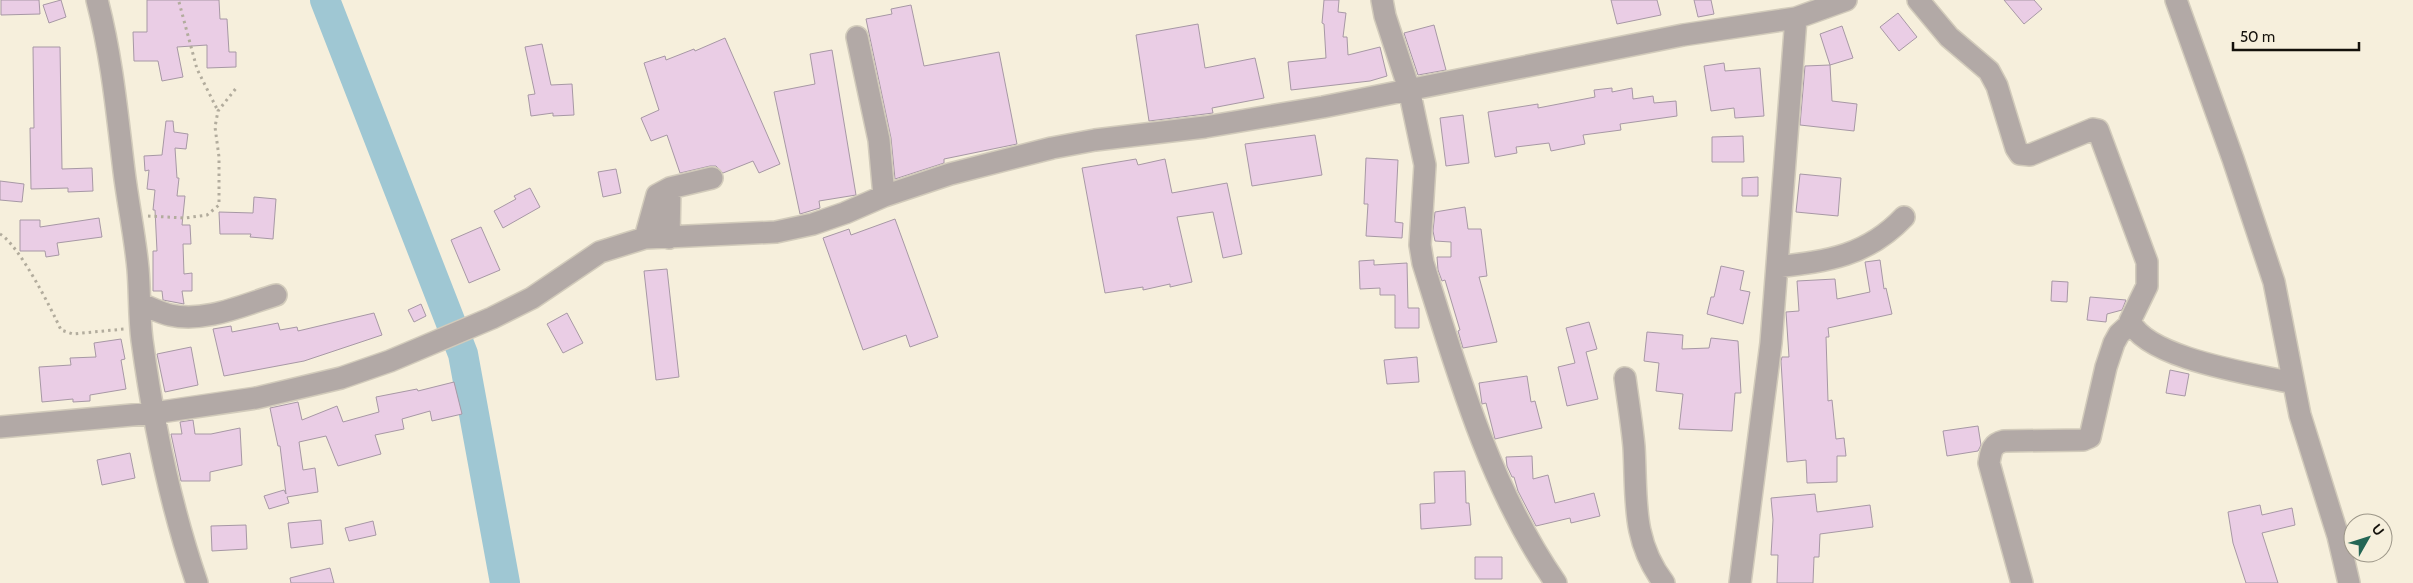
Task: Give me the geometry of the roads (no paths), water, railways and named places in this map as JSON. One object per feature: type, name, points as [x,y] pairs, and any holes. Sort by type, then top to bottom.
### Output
[{"type":"street","points":[[97,0],[108,43],[124,174],[132,215],[142,304],[142,327],[154,413],[186,551],[197,583]]},
{"type":"street","points":[[1382,0],[1385,16],[1409,89],[1425,164],[1420,245],[1423,263],[1463,390],[1505,492],[1532,545],[1556,583]]},
{"type":"street","points":[[0,427],[154,413],[256,398],[340,378],[390,361],[492,318],[532,298],[600,252],[645,238],[776,232],[813,224],[845,213],[884,196],[950,174],[1052,148],[1095,140],[1255,118],[1683,35],[1796,18],[1846,0]]},
{"type":"street","points":[[1918,0],[1950,37],[1989,71],[1997,86],[2016,148],[2020,154],[2030,155],[2092,130],[2098,130],[2147,262],[2147,286],[2134,309],[2131,323],[2119,334],[2114,343],[2106,367],[2090,437],[2083,440],[2004,441],[1998,442],[1991,450],[1990,463],[2022,583]]},
{"type":"street","points":[[2176,0],[2233,159],[2274,282],[2292,383],[2300,415],[2338,536],[2349,583]]},
{"type":"street","points":[[1740,583],[1772,343],[1796,18]]},
{"type":"street","points":[[857,37],[879,140],[884,196]]},
{"type":"street","points":[[645,238],[657,195],[670,188],[712,178]]},
{"type":"street","points":[[669,238],[670,188]]},
{"type":"street","points":[[1777,267],[1845,256],[1891,231],[1904,217]]},
{"type":"street","points":[[142,304],[169,315],[189,318],[208,316],[276,295]]},
{"type":"street","points":[[2131,323],[2150,343],[2174,354],[2292,383]]},
{"type":"street","points":[[1625,378],[1632,430],[1639,533],[1646,554],[1664,583]]},
{"type":"waterway","points":[[325,0],[463,354],[505,583]]}]
